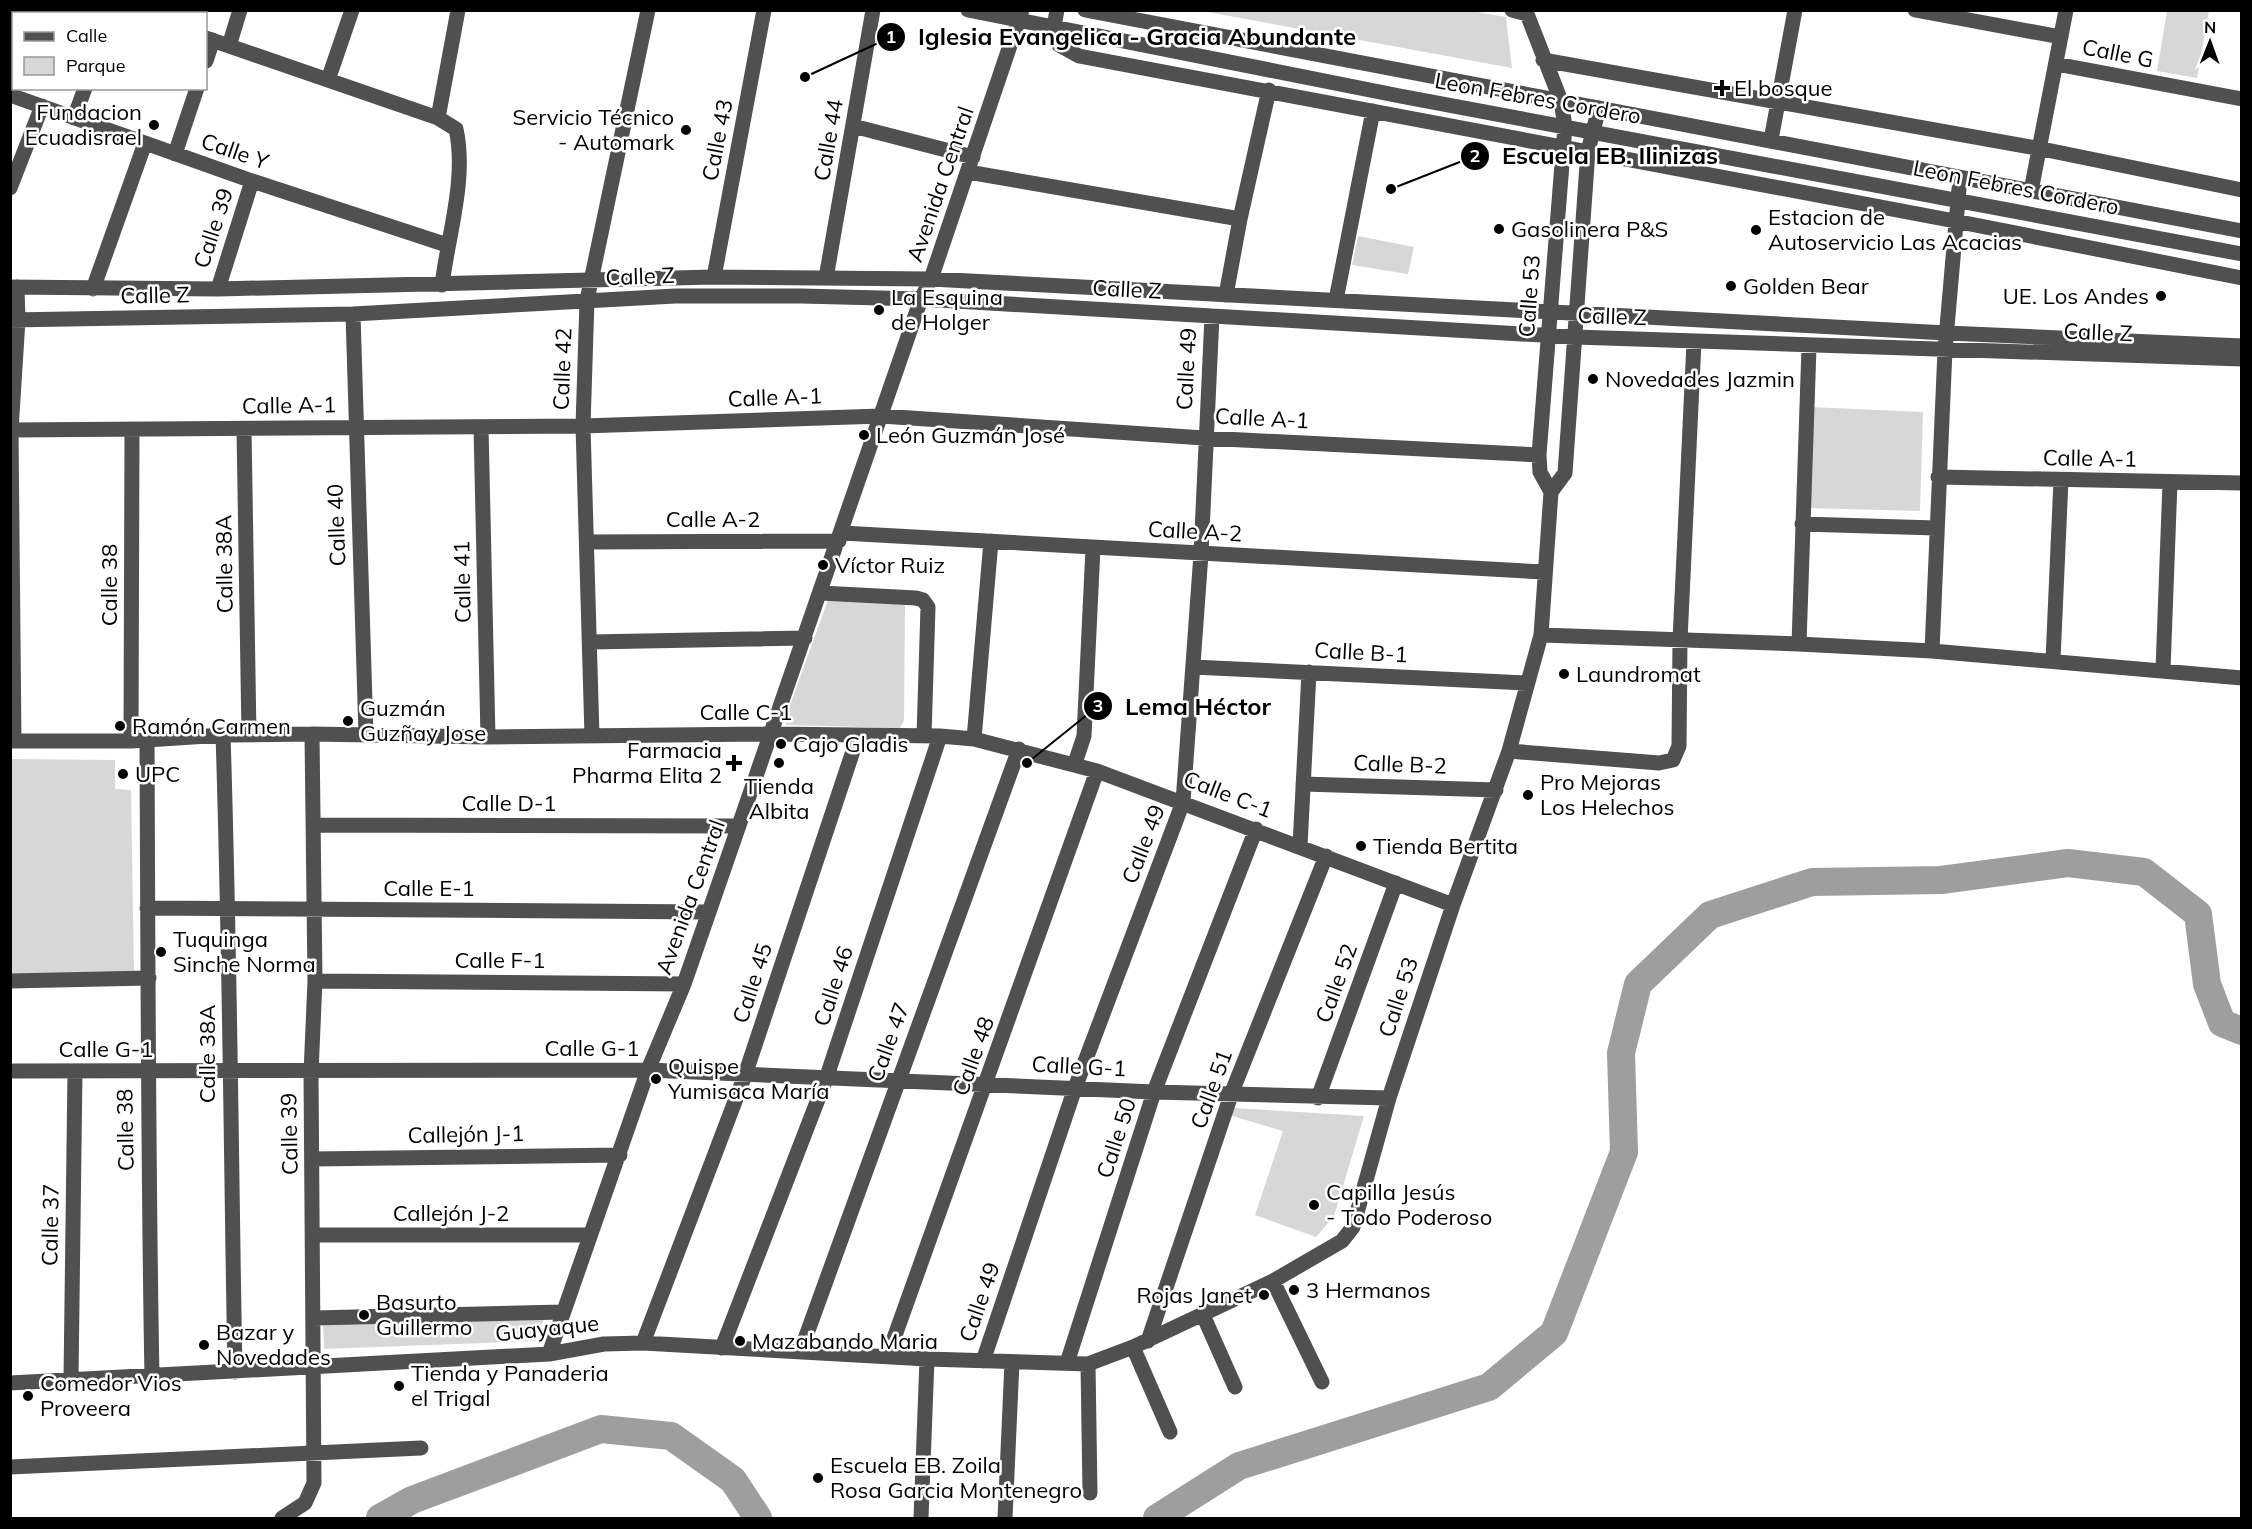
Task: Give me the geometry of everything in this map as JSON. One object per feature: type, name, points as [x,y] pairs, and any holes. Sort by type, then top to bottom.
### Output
[{"type":"street","points":[[229,46],[240,10]]},
{"type":"street","points":[[328,80],[352,10]]},
{"type":"street","points":[[438,118],[458,10]]},
{"type":"street","name":"Calle 42","points":[[592,736],[583,426],[587,300],[648,10]]},
{"type":"street","name":"Calle 43","points":[[714,277],[764,10]]},
{"type":"street","name":"Calle 44","points":[[826,278],[873,10]]},
{"type":"street","name":"Leon Febres Cordero","points":[[968,10],[1020,15],[1054,27],[1400,96],[1774,164],[2241,254]]},
{"type":"street","points":[[1057,10],[1054,27],[1059,45],[1079,56],[1955,220],[2241,278]]},
{"type":"street","name":"Leon Febres Cordero","points":[[1085,10],[2241,231]]},
{"type":"street","points":[[1771,140],[1795,10]]},
{"type":"street","name":"Calle G","points":[[1915,10],[2061,37]]},
{"type":"street","points":[[2031,190],[2042,149],[2066,10]]},
{"type":"street","points":[[1522,12],[1562,101]]},
{"type":"street","name":"Avenida Central","points":[[549,1354],[588,1235],[620,1155],[648,1070],[684,984],[740,826],[921,299],[931,279],[968,172],[1020,15]]},
{"type":"street","points":[[209,39],[438,118],[456,129],[459,143],[459,177],[442,285]]},
{"type":"street","points":[[1543,60],[2042,149],[2241,190]]},
{"type":"street","points":[[1227,83],[1232,63]]},
{"type":"street","name":"Calle G","points":[[2056,64],[2241,99]]},
{"type":"street","points":[[1300,97],[1305,77]]},
{"type":"street","points":[[74,118],[84,90]]},
{"type":"street","points":[[175,154],[195,90]]},
{"type":"street","points":[[1226,295],[1240,219],[1269,90]]},
{"type":"street","name":"Calle Y","points":[[10,95],[252,181],[447,245]]},
{"type":"street","points":[[1336,300],[1381,112],[1400,96]]},
{"type":"street","name":"Calle 53","points":[[1551,492],[1540,472],[1539,455],[1563,147],[1562,101]]},
{"type":"street","points":[[10,188],[42,106]]},
{"type":"street","name":"Calle 53","points":[[1088,1364],[1148,1341],[1273,1281],[1342,1241],[1353,1227],[1389,1098],[1453,905],[1509,751],[1541,634],[1551,492],[1565,473],[1588,151],[1599,108]]},
{"type":"street","points":[[853,126],[973,157]]},
{"type":"street","points":[[93,289],[145,143]]},
{"type":"street","points":[[1672,167],[1676,146]]},
{"type":"street","points":[[1753,183],[1774,164]]},
{"type":"street","points":[[968,172],[1240,219]]},
{"type":"street","points":[[1932,651],[1945,350],[1960,177]]},
{"type":"street","name":"Calle 39","points":[[218,289],[252,181]]},
{"type":"street","points":[[2025,234],[2030,213]]},
{"type":"street","points":[[2066,243],[2088,224]]},
{"type":"street","name":"Calle Z","points":[[14,287],[218,289],[714,277],[931,279],[1575,314],[2241,346]]},
{"type":"street","points":[[12,741],[11,430],[14,287]]},
{"type":"street","name":"Calle Z","points":[[14,320],[353,314],[675,296],[921,299],[1549,336],[1809,347],[2241,359]]},
{"type":"street","name":"Calle 40","points":[[353,314],[366,735]]},
{"type":"street","name":"Calle 49","points":[[982,1361],[1075,1088],[1183,801],[1201,554],[1204,438],[1212,316]]},
{"type":"street","points":[[1509,751],[1659,763],[1673,760],[1679,747],[1680,640],[1694,342]]},
{"type":"street","points":[[1799,644],[1809,347]]},
{"type":"street","name":"Calle A-1","points":[[11,430],[583,426],[881,416],[1204,438],[1539,455]]},
{"type":"street","name":"Calle 41","points":[[482,427],[488,737]]},
{"type":"street","name":"Calle 38A","points":[[244,429],[249,735]]},
{"type":"street","name":"Calle 38","points":[[131,741],[132,430]]},
{"type":"street","name":"Calle A-1","points":[[1938,477],[2241,483]]},
{"type":"street","points":[[2053,660],[2061,480]]},
{"type":"street","points":[[2163,670],[2170,482]]},
{"type":"street","points":[[1802,524],[1936,528]]},
{"type":"street","name":"Calle A-2","points":[[587,542],[841,537],[991,541],[1544,572]]},
{"type":"street","points":[[975,739],[991,541]]},
{"type":"street","points":[[1075,763],[1084,736],[1093,548]]},
{"type":"street","points":[[821,593],[923,600],[928,607],[924,736]]},
{"type":"street","points":[[1541,634],[1932,651],[2241,678]]},
{"type":"street","points":[[590,642],[806,638]]},
{"type":"street","name":"Calle B-1","points":[[1194,667],[1527,683]]},
{"type":"street","points":[[1299,846],[1310,672]]},
{"type":"street","name":"Calle 39","points":[[282,1518],[305,1503],[310,1494],[314,1455],[311,1073],[315,909],[312,734]]},
{"type":"street","name":"Calle C-1","points":[[12,741],[131,741],[223,735],[312,734],[488,737],[772,734],[940,736],[975,739],[1075,763],[1183,801],[1453,905]]},
{"type":"street","name":"Calle 38A","points":[[223,735],[229,908],[229,1073],[235,1372]]},
{"type":"street","name":"Calle 45","points":[[644,1342],[745,1074],[858,736]]},
{"type":"street","name":"Calle 46","points":[[722,1348],[827,1076],[940,736]]},
{"type":"street","name":"Calle 38","points":[[147,739],[149,978],[147,1071],[152,1377]]},
{"type":"street","name":"Calle 47","points":[[801,1350],[1019,749]]},
{"type":"street","name":"Calle 48","points":[[888,1355],[1098,771]]},
{"type":"street","name":"Calle B-2","points":[[1303,784],[1496,790]]},
{"type":"street","name":"Calle D-1","points":[[314,825],[740,826]]},
{"type":"street","name":"Calle 50","points":[[1067,1364],[1154,1092],[1256,829]]},
{"type":"street","name":"Calle 51","points":[[1148,1341],[1232,1092],[1326,856]]},
{"type":"street","name":"Calle 52","points":[[1318,1098],[1396,883]]},
{"type":"street","name":"Calle E-1","points":[[147,908],[709,912]]},
{"type":"street","points":[[10,981],[149,978]]},
{"type":"street","name":"Calle F-1","points":[[315,981],[684,984]]},
{"type":"street","name":"Calle G-1","points":[[10,1071],[311,1073],[648,1070],[1154,1092],[1232,1092],[1318,1098],[1389,1098]]},
{"type":"street","name":"Calle 37","points":[[71,1379],[75,1071]]},
{"type":"street","name":"Callejón J-1","points":[[312,1159],[620,1155]]},
{"type":"street","name":"Callejón J-2","points":[[314,1235],[588,1235]]},
{"type":"street","points":[[1273,1281],[1322,1382]]},
{"type":"street","points":[[314,1318],[562,1312]]},
{"type":"street","points":[[1203,1315],[1235,1387]]},
{"type":"street","name":"Guayaque","points":[[10,1383],[549,1354],[604,1344],[644,1342],[927,1359],[1088,1364]]},
{"type":"street","points":[[1133,1347],[1170,1432]]},
{"type":"street","points":[[921,1518],[927,1359]]},
{"type":"street","points":[[1005,1518],[1012,1362]]},
{"type":"street","points":[[1088,1364],[1090,1493]]},
{"type":"street","points":[[10,1467],[314,1455],[421,1448]]},
{"type":"green space","points":[[1202,11],[1471,11],[1506,17],[1512,68]]},
{"type":"green space","points":[[2167,11],[2209,11],[2197,78],[2157,71]]},
{"type":"green space","points":[[1358,236],[1414,247],[1408,274],[1352,265]]},
{"type":"green space","points":[[1810,407],[1923,412],[1920,511],[1806,508]]},
{"type":"green space","points":[[829,597],[905,605],[904,720],[900,728],[786,725],[785,719]]},
{"type":"green space","points":[[11,759],[115,760],[115,789],[131,790],[134,976],[11,975]]},
{"type":"green space","points":[[1234,1108],[1364,1116],[1334,1216],[1316,1237],[1255,1215],[1283,1131],[1232,1116],[1231,1111]]},
{"type":"green space","points":[[544,1318],[535,1341],[324,1349],[323,1323]]},
{"type":"waterway","points":[[1157,1518],[1239,1466],[1489,1387],[1554,1333],[1624,1152],[1621,1053],[1638,984],[1710,915],[1812,882],[1941,880],[2068,863],[2144,872],[2198,914],[2207,984],[2222,1023],[2242,1031]]},
{"type":"waterway","points":[[380,1518],[412,1500],[601,1429],[671,1436],[733,1480],[758,1518]]},
{"type":"place","name":"Iglesia Evangelica - Gracia Abundante","points":[[805,77]]},
{"type":"place","name":"El bosque","points":[[1722,88]]},
{"type":"place","name":"Fundacion Ecuadisrael","points":[[154,125]]},
{"type":"place","name":"Servicio Técnico - Automark","points":[[686,130]]},
{"type":"place","name":"Escuela EB. Ilinizas","points":[[1391,189]]},
{"type":"place","name":"Gasolinera P&S","points":[[1499,229]]},
{"type":"place","name":"Estacion de Autoservicio Las Acacias","points":[[1756,230]]},
{"type":"place","name":"Golden Bear","points":[[1731,286]]},
{"type":"place","name":"UE. Los Andes","points":[[2161,296]]},
{"type":"place","name":"La Esquina de Holger","points":[[879,310]]},
{"type":"place","name":"Novedades Jazmin","points":[[1593,379]]},
{"type":"place","name":"León Guzmán José","points":[[864,435]]},
{"type":"place","name":"Víctor Ruiz","points":[[823,565]]},
{"type":"place","name":"Laundromat","points":[[1564,674]]},
{"type":"place","name":"Guzmán Guzñay Jose","points":[[348,721]]},
{"type":"place","name":"Ramón Carmen","points":[[120,726]]},
{"type":"place","name":"Cajo Gladis","points":[[781,744]]},
{"type":"place","name":"Farmacia Pharma Elita 2","points":[[734,763]]},
{"type":"place","name":"Tienda Albita","points":[[779,763]]},
{"type":"place","name":"Lema Héctor","points":[[1027,763]]},
{"type":"place","name":"UPC","points":[[123,774]]},
{"type":"place","name":"Pro Mejoras Los Helechos","points":[[1528,795]]},
{"type":"place","name":"Tienda Bertita","points":[[1361,846]]},
{"type":"place","name":"Tuquinga Sinche Norma","points":[[161,952]]},
{"type":"place","name":"Quispe Yumisaca María","points":[[656,1079]]},
{"type":"place","name":"Capilla Jesús - Todo Poderoso","points":[[1314,1205]]},
{"type":"place","name":"3 Hermanos","points":[[1294,1290]]},
{"type":"place","name":"Rojas Janet","points":[[1264,1295]]},
{"type":"place","name":"Basurto Guillermo","points":[[364,1315]]},
{"type":"place","name":"Mazabando Maria","points":[[740,1341]]},
{"type":"place","name":"Bazar y Novedades","points":[[204,1345]]},
{"type":"place","name":"Tienda y Panaderia el Trigal","points":[[399,1386]]},
{"type":"place","name":"Comedor Vios Proveera","points":[[28,1396]]},
{"type":"place","name":"Escuela EB. Zoila Rosa Garcia Montenegro","points":[[818,1478]]}]
